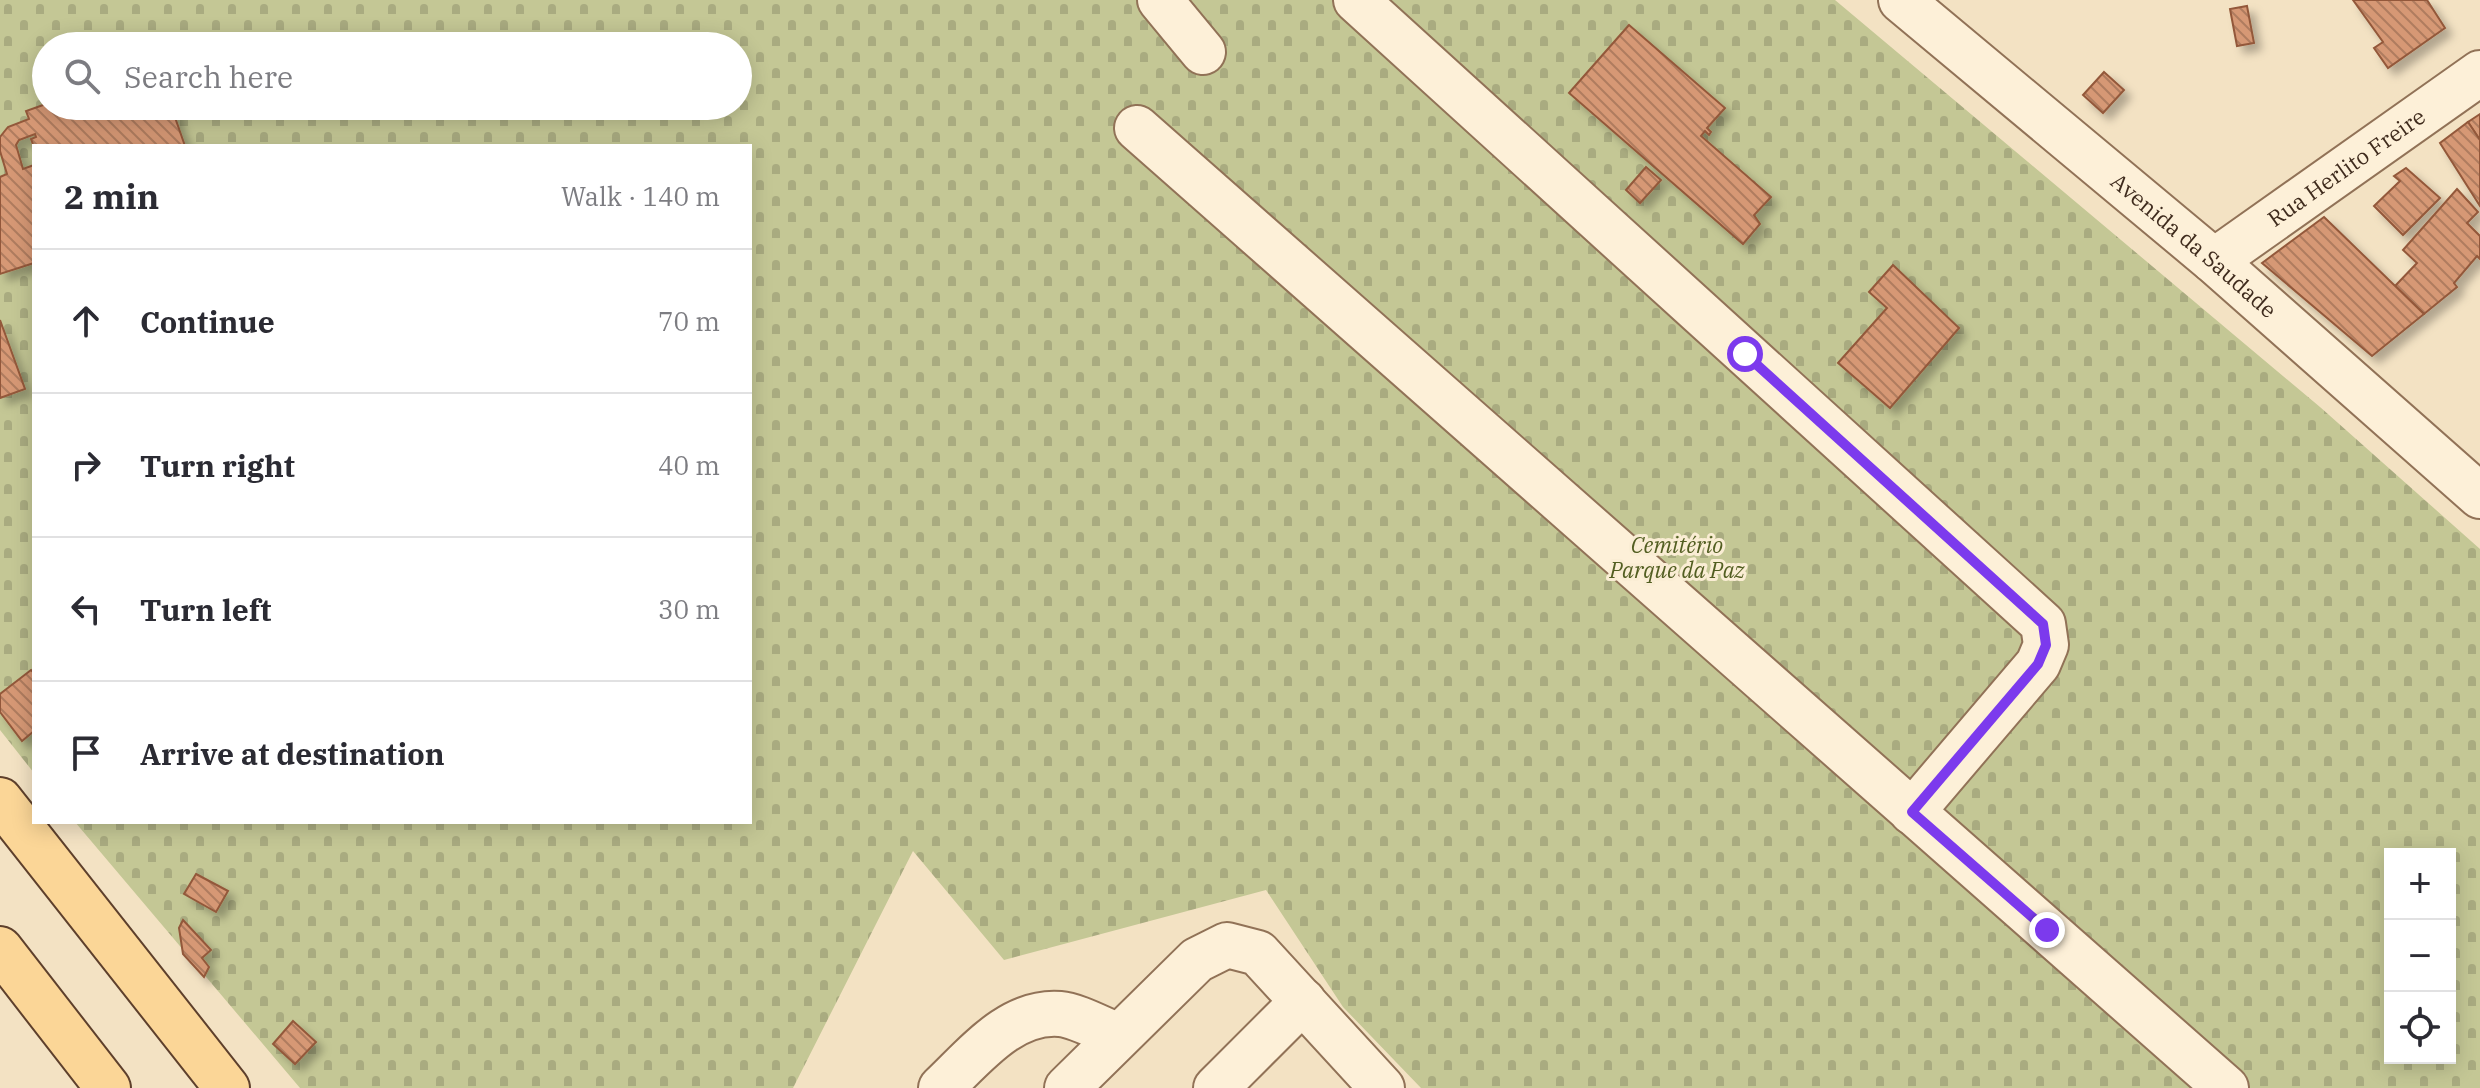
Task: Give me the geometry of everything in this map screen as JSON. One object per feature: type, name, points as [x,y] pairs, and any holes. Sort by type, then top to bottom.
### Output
[{"type":"main road","points":[[0,800],[227,1088]]},
{"type":"main road","points":[[0,949],[108,1088]]},
{"type":"street","points":[[1160,0],[1203,52]]},
{"type":"street","points":[[1356,0],[2043,624],[2046,645],[2038,664],[1912,812]]},
{"type":"street","name":"Avenida da Saudade","points":[[1901,0],[2214,261],[2480,496]]},
{"type":"street","name":"Rua Herlito Freire","points":[[2214,261],[2480,73]]},
{"type":"street","points":[[1137,128],[2226,1088]]},
{"type":"street","points":[[1067,1088],[1197,960],[1227,945],[1258,953],[1382,1088]]},
{"type":"street","points":[[1216,1088],[1303,1001]]},
{"type":"street","points":[[941,1088],[999,1033],[1028,1018],[1061,1014],[1119,1036]]},
{"type":"green space","name":"Cemitério Parque da Paz","points":[[0,0],[1835,0],[2320,407],[2480,549],[2480,1088],[1421,1088],[1343,1007],[1266,890],[1004,960],[913,851],[793,1088],[300,1088],[77,824],[752,824],[752,144],[32,144],[32,770],[0,730]]},
{"type":"building","points":[[2353,0],[2427,0],[2445,28],[2388,68],[2374,48],[2383,42]]},
{"type":"building","points":[[2247,6],[2254,43],[2237,46],[2230,9]]},
{"type":"building","points":[[1629,25],[1725,108],[1707,128],[1711,132],[1709,135],[1705,131],[1701,136],[1771,197],[1754,215],[1760,224],[1743,244],[1569,93]]},
{"type":"building","points":[[2104,72],[2124,90],[2103,113],[2083,95]]},
{"type":"building","points":[[32,109],[32,120],[176,120],[184,144],[33,144],[31,139],[36,137],[35,134],[19,140],[16,145],[23,169],[32,166],[32,264],[0,274],[0,177],[7,174],[0,151],[0,137],[8,127],[29,119],[26,111]]},
{"type":"building","points":[[2480,114],[2480,140],[2468,122]]},
{"type":"building","points":[[2468,122],[2480,140],[2480,206],[2440,143]]},
{"type":"building","points":[[1646,167],[1661,180],[1640,203],[1626,190]]},
{"type":"building","points":[[2406,168],[2440,198],[2403,235],[2374,206],[2400,181],[2394,176]]},
{"type":"building","points":[[2457,189],[2478,212],[2467,223],[2480,236],[2480,259],[2477,256],[2454,283],[2457,287],[2424,314],[2395,286],[2417,263],[2403,250]]},
{"type":"building","points":[[2324,217],[2424,314],[2372,356],[2262,263]]},
{"type":"building","points":[[1893,265],[1959,328],[1890,408],[1838,363],[1887,308],[1869,292]]},
{"type":"building","points":[[0,320],[25,389],[0,398]]},
{"type":"building","points":[[32,671],[32,733],[22,741],[0,712],[0,694]]},
{"type":"building","points":[[196,874],[228,891],[216,912],[184,894]]},
{"type":"building","points":[[183,920],[211,950],[202,958],[209,967],[204,977],[183,954],[179,928]]},
{"type":"building","points":[[293,1021],[316,1042],[295,1064],[273,1044]]},
{"type":"route","points":[[1745,354],[2043,624],[2046,645],[2038,664],[1912,812],[2047,930]]}]
